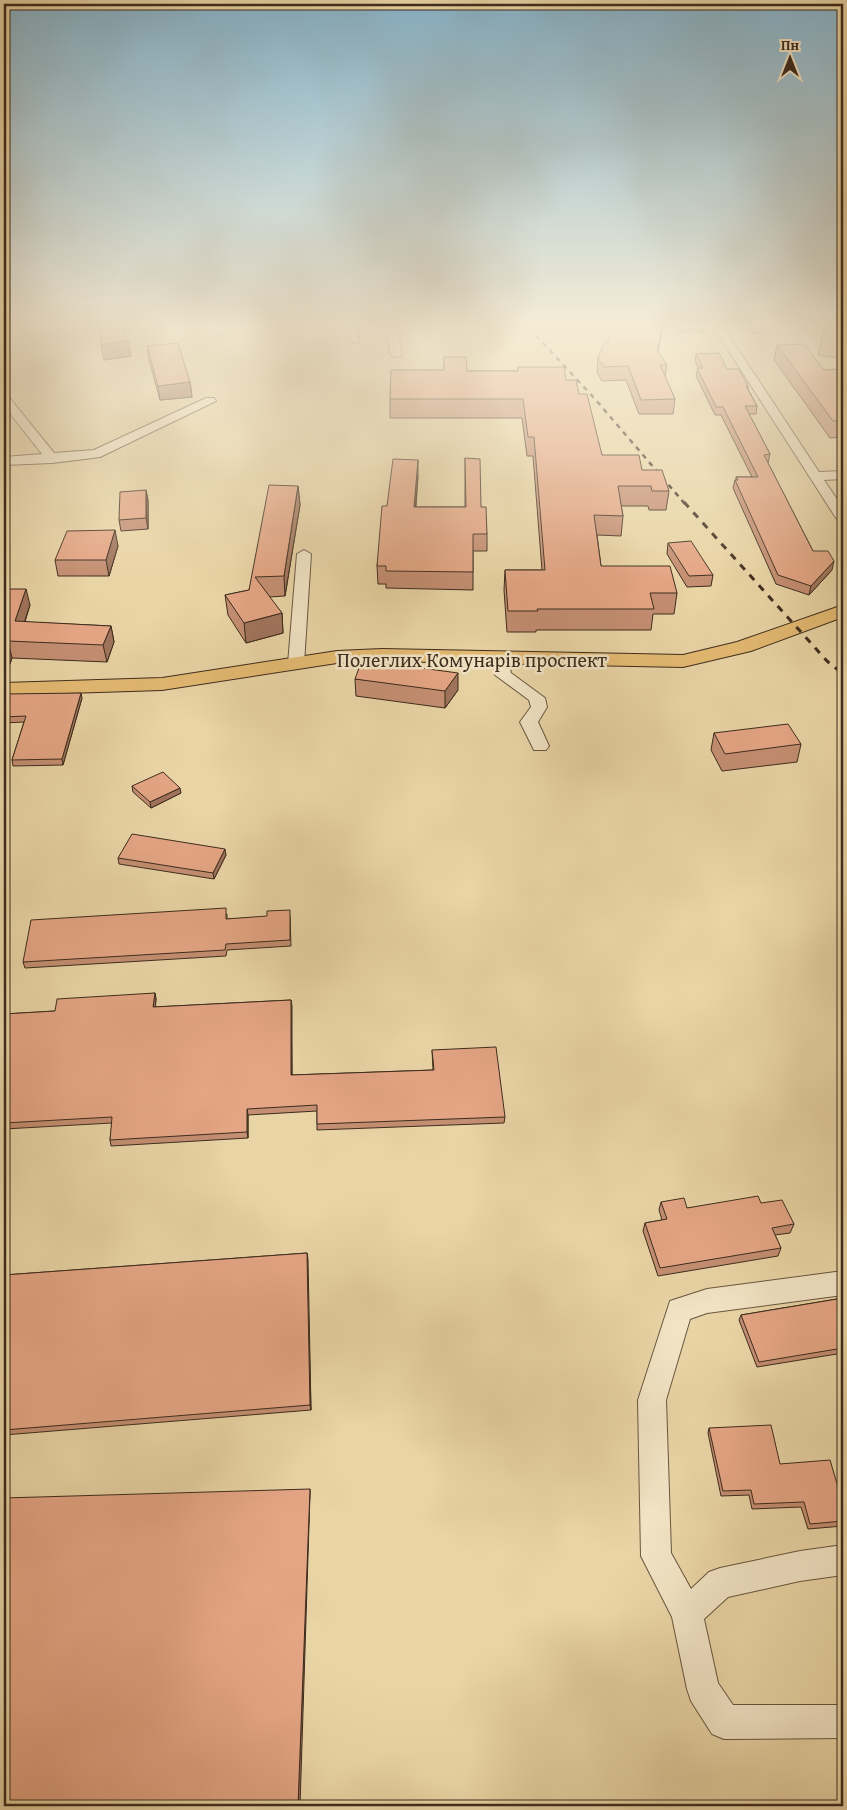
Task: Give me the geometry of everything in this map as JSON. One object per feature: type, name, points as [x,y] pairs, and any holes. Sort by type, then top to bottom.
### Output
[{"type":"main road","name":"Полеглих Комунарів проспект","points":[[4,689],[162,684],[337,657],[382,656],[653,662],[708,658],[747,647],[798,626],[843,611]]},
{"type":"street","points":[[15,412],[52,458]]},
{"type":"street","points":[[4,461],[96,454],[185,412]]},
{"type":"street","points":[[774,412],[843,518]]},
{"type":"street","points":[[815,476],[843,475]]},
{"type":"street","points":[[296,664],[304,554]]},
{"type":"street","points":[[500,658],[503,675],[537,698],[539,707],[529,722],[540,746]]},
{"type":"street","points":[[843,1282],[707,1302],[679,1310],[652,1400],[656,1556],[687,1613],[703,1689],[724,1722],[843,1722]]},
{"type":"street","points":[[687,1613],[720,1583],[800,1566],[843,1560]]},
{"type":"building","points":[[525,412],[592,412],[602,455],[639,455],[642,470],[662,470],[669,491],[652,491],[651,486],[618,486],[623,516],[594,515],[601,566],[670,566],[677,593],[650,593],[654,609],[537,609],[538,611],[508,611],[505,570],[545,570],[534,437],[528,437]]},
{"type":"building","points":[[726,412],[748,412],[770,454],[764,455],[813,551],[828,551],[834,561],[811,586],[778,575],[735,480],[738,480],[736,477],[758,477]]},
{"type":"building","points":[[827,412],[843,412],[843,421],[833,421]]},
{"type":"building","points":[[465,458],[480,459],[481,507],[486,507],[487,534],[473,534],[473,572],[386,571],[386,566],[377,566],[382,506],[387,506],[393,459],[418,460],[414,507],[466,507]]},
{"type":"building","points":[[269,485],[298,486],[284,576],[255,577],[282,613],[244,623],[225,595],[249,590]]},
{"type":"building","points":[[146,490],[146,518],[119,520],[120,492]]},
{"type":"building","points":[[115,530],[106,560],[55,560],[67,531]]},
{"type":"building","points":[[691,541],[713,575],[689,576],[668,543]]},
{"type":"building","points":[[4,589],[26,589],[15,621],[111,626],[103,645],[8,641],[6,647],[4,647]]},
{"type":"building","points":[[362,660],[458,673],[445,691],[355,679]]},
{"type":"building","points":[[81,693],[62,759],[12,760],[26,716],[4,717],[4,694]]},
{"type":"building","points":[[788,724],[801,744],[725,754],[714,733]]},
{"type":"building","points":[[163,772],[180,788],[150,802],[132,786]]},
{"type":"building","points":[[132,834],[225,849],[213,873],[118,858]]},
{"type":"building","points":[[226,908],[226,919],[267,916],[267,911],[290,910],[290,940],[226,944],[225,950],[23,962],[31,920]]},
{"type":"building","points":[[155,993],[153,1007],[291,1000],[291,1075],[434,1070],[432,1050],[496,1047],[505,1117],[317,1124],[317,1105],[247,1109],[247,1132],[110,1140],[112,1117],[4,1123],[4,1014],[55,1011],[57,999]]},
{"type":"building","points":[[758,1196],[761,1203],[782,1200],[794,1224],[772,1228],[781,1248],[660,1268],[645,1223],[667,1219],[661,1202],[684,1198],[687,1208]]},
{"type":"building","points":[[307,1253],[310,1405],[4,1430],[4,1275]]},
{"type":"building","points":[[843,1298],[843,1348],[759,1362],[741,1315]]},
{"type":"building","points":[[771,1425],[780,1464],[830,1460],[843,1504],[843,1521],[810,1524],[804,1502],[754,1504],[751,1490],[723,1491],[709,1428]]},
{"type":"building","points":[[310,1489],[298,1806],[4,1806],[4,1498]]},
{"type":"railway","points":[[607,412],[685,504]]},
{"type":"railway","points":[[684,502],[827,661],[843,674]]}]
